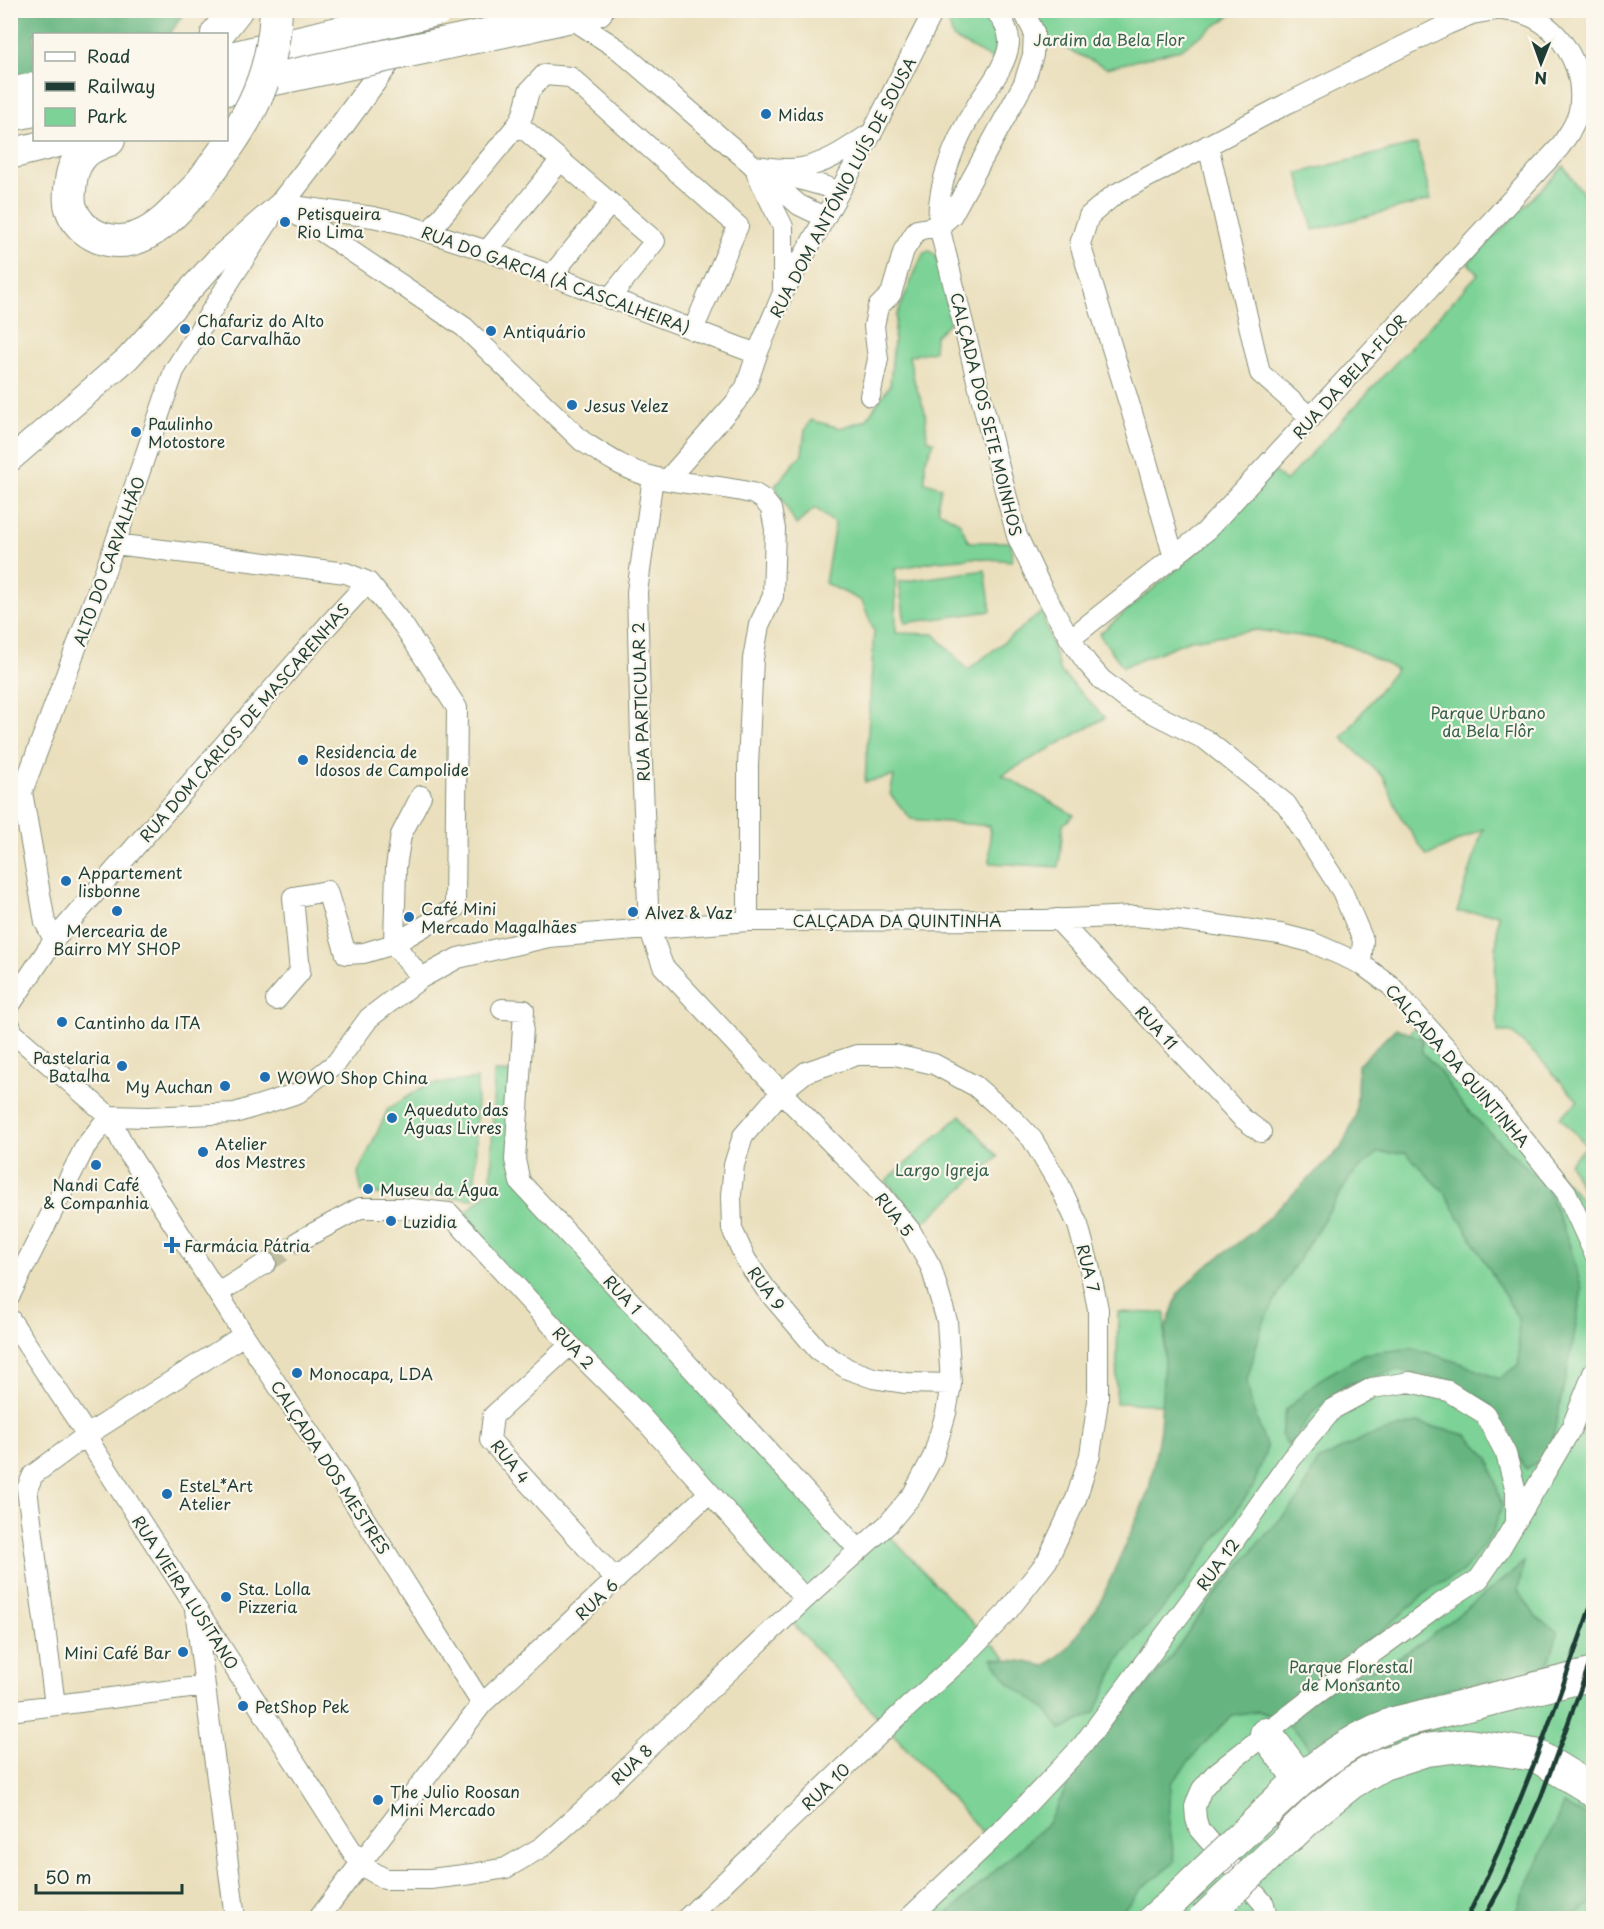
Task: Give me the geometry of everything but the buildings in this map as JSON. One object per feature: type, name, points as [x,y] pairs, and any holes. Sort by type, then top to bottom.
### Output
[{"type":"highway","points":[[218,33],[236,10]]},
{"type":"highway","points":[[107,141],[85,152],[77,161],[72,173],[69,195],[71,208],[82,226],[92,235],[104,240],[128,241],[141,237],[170,217],[198,187],[232,142],[254,106],[262,87],[269,60],[276,10]]},
{"type":"highway","points":[[228,58],[364,17],[437,10]]},
{"type":"highway","points":[[233,92],[289,76],[583,14]]},
{"type":"highway","points":[[10,115],[33,110]]},
{"type":"highway","points":[[10,135],[33,130]]},
{"type":"highway","points":[[1480,1701],[1593,1659]]},
{"type":"highway","points":[[1266,1812],[1322,1762],[1374,1731],[1394,1723],[1593,1674]]},
{"type":"highway","points":[[1266,1734],[1300,1780]]},
{"type":"highway","points":[[1290,1836],[1316,1811],[1351,1783],[1383,1764],[1426,1749],[1468,1745],[1535,1755],[1593,1792]]},
{"type":"main road","points":[[10,93],[33,88]]},
{"type":"main road","points":[[10,154],[62,141]]},
{"type":"main road","points":[[1161,1912],[1266,1812]]},
{"type":"main road","points":[[1204,1918],[1290,1836]]},
{"type":"street","points":[[10,460],[128,358],[217,260],[281,204],[426,10]]},
{"type":"street","name":"RUA DOM ANTÓNIO LUÍS DE SOUSA","points":[[660,478],[735,403],[746,387],[757,354],[783,293],[872,133],[934,10]]},
{"type":"street","points":[[939,226],[938,214],[945,170],[973,112],[1002,65],[1009,44],[1008,31],[995,10]]},
{"type":"street","points":[[870,396],[878,358],[874,326],[878,307],[891,294],[904,250],[917,230],[939,226],[952,215],[1024,82],[1033,55],[1034,32],[1023,10]]},
{"type":"street","points":[[1174,558],[1080,244],[1089,216],[1114,195],[1208,145],[1448,24],[1472,14],[1496,10]]},
{"type":"street","points":[[1502,10],[1520,13],[1539,21],[1558,36],[1586,78]]},
{"type":"street","points":[[583,14],[618,49],[753,166],[800,205],[824,217]]},
{"type":"street","points":[[429,232],[518,124],[529,91],[544,75],[570,76],[738,226],[693,330]]},
{"type":"street","name":"RUA DA BELA-FLOR","points":[[1070,639],[1205,532],[1311,418],[1559,148],[1572,128],[1581,105],[1586,78]]},
{"type":"street","points":[[518,124],[655,241],[609,299]]},
{"type":"street","points":[[753,166],[799,169],[819,164],[872,133]]},
{"type":"street","points":[[1208,145],[1260,373],[1311,418]]},
{"type":"street","points":[[487,251],[560,161]]},
{"type":"street","points":[[753,166],[838,192]]},
{"type":"street","points":[[753,166],[783,227],[783,293]]},
{"type":"street","points":[[281,204],[464,327],[582,441],[620,464],[660,478],[755,494],[768,504],[775,520],[774,583],[773,596],[759,625],[753,659],[748,765],[748,921]]},
{"type":"street","name":"RUA DO GARCIA (À CASCALHEIRA)","points":[[281,204],[373,217],[404,224],[487,251],[757,354]]},
{"type":"street","name":"ALTO DO CARVALHÃO","points":[[54,940],[45,922],[22,792],[116,544],[174,371],[232,276],[281,204]]},
{"type":"street","points":[[551,276],[610,204]]},
{"type":"street","name":"CALÇADA DOS SETE MOINHOS","points":[[939,226],[1017,536],[1042,589],[1070,639],[1102,680],[1129,701],[1206,740],[1286,804],[1342,891],[1363,940],[1361,964]]},
{"type":"street","name":"RUA PARTICULAR 2","points":[[649,928],[640,741],[637,592],[660,478]]},
{"type":"street","points":[[116,544],[346,573],[368,582],[403,625],[457,708],[455,908],[394,944],[364,953],[346,954],[327,891],[292,897],[300,972],[276,1000]]},
{"type":"street","name":"RUA DOM CARLOS DE MASCARENHAS","points":[[10,1005],[54,940],[368,582]]},
{"type":"street","points":[[421,796],[401,835],[396,867],[394,944],[421,978]]},
{"type":"street","name":"CALÇADA DA QUINTINHA","points":[[109,1116],[148,1118],[235,1113],[298,1093],[337,1062],[369,1018],[421,978],[458,958],[549,937],[748,921],[1057,919],[1134,916],[1181,920],[1258,931],[1311,942],[1361,964],[1390,985],[1482,1088],[1566,1192],[1593,1253]]},
{"type":"street","name":"RUA 11","points":[[1057,919],[1242,1118],[1261,1132]]},
{"type":"street","name":"RUA 5","points":[[649,928],[663,966],[781,1092],[876,1188],[910,1230],[931,1267],[947,1321],[951,1384],[946,1413],[933,1456],[913,1494],[888,1524],[859,1550]]},
{"type":"street","name":"RUA 1","points":[[502,1009],[524,1010],[515,1160],[520,1182],[859,1550]]},
{"type":"street","name":"CALÇADA DOS MESTRES","points":[[10,1025],[13,1033],[109,1116],[124,1146],[482,1704]]},
{"type":"street","name":"RUA 7","points":[[781,1092],[806,1072],[857,1055],[895,1054],[934,1064],[975,1086],[1032,1139],[1059,1184],[1078,1225],[1098,1309],[1098,1401],[1090,1455],[1076,1499],[1047,1561],[1006,1612],[965,1656]]},
{"type":"street","name":"RUA 9","points":[[781,1092],[743,1136],[734,1165],[730,1194],[732,1229],[746,1260],[765,1288],[818,1350],[848,1369],[884,1380],[951,1384]]},
{"type":"street","points":[[10,1295],[85,1147],[109,1116]]},
{"type":"street","name":"RUA 2","points":[[299,1241],[360,1208],[402,1208],[448,1213],[570,1345],[639,1414],[805,1599]]},
{"type":"street","points":[[218,1293],[266,1263]]},
{"type":"street","name":"RUA VIEIRA LUSITANO","points":[[10,1319],[87,1435],[361,1865]]},
{"type":"street","points":[[55,1705],[27,1489],[33,1475],[87,1435],[244,1335]]},
{"type":"street","name":"RUA 4","points":[[570,1345],[493,1416],[490,1440],[616,1580]]},
{"type":"street","points":[[1267,1918],[1264,1904],[1204,1837],[1196,1820],[1198,1798],[1208,1781],[1266,1734],[1432,1610],[1479,1578],[1501,1547],[1571,1429],[1593,1371]]},
{"type":"street","name":"RUA 12","points":[[909,1918],[1001,1831],[1082,1746],[1220,1561],[1291,1459],[1333,1409],[1372,1388],[1410,1383],[1448,1391],[1485,1414],[1506,1454],[1516,1491],[1516,1519]]},
{"type":"street","name":"RUA 6","points":[[482,1704],[709,1493]]},
{"type":"street","name":"RUA 8","points":[[361,1865],[385,1879],[430,1879],[506,1868],[542,1848],[859,1550]]},
{"type":"street","points":[[194,1602],[235,1918]]},
{"type":"street","name":"RUA 10","points":[[687,1918],[909,1706],[965,1656]]},
{"type":"street","points":[[17,1710],[205,1686]]},
{"type":"street","points":[[319,1918],[482,1704]]},
{"type":"green space","points":[[25,10],[185,11],[171,33],[33,33],[33,75],[11,80],[10,11],[21,15]]},
{"type":"green space","name":"Jardim da Bela Flor","points":[[1031,11],[1237,11],[1181,49],[1107,68],[1043,38]]},
{"type":"green space","points":[[959,16],[976,16],[990,22],[1001,45],[994,60],[953,38],[949,23]]},
{"type":"green space","points":[[1417,144],[1431,200],[1313,230],[1298,173]]},
{"type":"green space","name":"Parque Florestal de Monsanto","points":[[1564,166],[1576,185],[1594,203],[1593,1918],[908,1918],[990,1841],[789,1619],[809,1598],[455,1223],[491,1189],[494,1072],[521,1073],[522,1179],[864,1548],[884,1530],[1046,1700],[1084,1659],[1166,1472],[1375,1129],[1359,1086],[1420,1022],[1592,1211],[1569,1163],[1587,1146],[1560,1117],[1578,1101],[1540,1059],[1511,1032],[1498,1032],[1495,978],[1498,914],[1457,912],[1483,829],[1427,856],[1400,816],[1384,778],[1342,738],[1396,669],[1349,646],[1314,638],[1256,630],[1190,640],[1123,667],[1099,634],[1208,543],[1274,471],[1285,482],[1478,274],[1468,263]]},
{"type":"green space","points":[[930,251],[936,255],[953,319],[935,336],[934,351],[909,356],[915,384],[925,411],[927,439],[934,442],[925,462],[925,482],[941,487],[939,511],[959,522],[969,542],[1011,542],[1012,561],[975,558],[937,561],[895,569],[896,633],[934,634],[968,670],[1042,612],[1060,671],[1105,718],[1002,775],[1074,815],[1063,825],[1059,867],[990,863],[990,826],[911,819],[890,794],[894,776],[865,782],[874,631],[862,601],[825,583],[835,524],[815,508],[796,525],[775,486],[802,454],[805,430],[811,420],[840,428],[866,420],[890,385],[896,317],[921,258],[925,252]]},
{"type":"green space","points":[[985,570],[991,611],[905,623],[899,582]]},
{"type":"green space","points":[[1396,1028],[1422,1039],[1422,1052],[1438,1069],[1461,1103],[1546,1185],[1569,1243],[1582,1289],[1549,1456],[1526,1469],[1513,1451],[1491,1406],[1451,1380],[1397,1370],[1345,1386],[1312,1413],[1289,1446],[1281,1435],[1286,1410],[1319,1380],[1363,1354],[1413,1348],[1460,1363],[1499,1379],[1519,1364],[1518,1318],[1445,1193],[1406,1153],[1377,1153],[1351,1176],[1287,1278],[1262,1326],[1247,1380],[1251,1404],[1267,1448],[1253,1487],[1181,1587],[1120,1658],[1095,1713],[1062,1730],[1044,1708],[1008,1682],[992,1658],[1045,1666],[1066,1650],[1100,1603],[1149,1490],[1160,1429],[1166,1328],[1178,1294],[1199,1272],[1255,1230],[1341,1148],[1356,1115],[1358,1065]]},
{"type":"green space","points":[[477,1079],[475,1199],[362,1193],[358,1174],[388,1109],[426,1085]]},
{"type":"green space","name":"Largo Igreja","points":[[961,1115],[998,1157],[923,1223],[886,1181]]},
{"type":"green space","points":[[1118,1312],[1165,1313],[1163,1404],[1116,1403]]},
{"type":"green space","points":[[1417,1423],[1467,1435],[1489,1458],[1502,1506],[1492,1534],[1463,1572],[1433,1587],[1343,1661],[1351,1677],[1389,1663],[1425,1641],[1524,1563],[1518,1590],[1536,1617],[1558,1632],[1548,1666],[1517,1680],[1479,1683],[1427,1694],[1364,1721],[1311,1754],[1304,1739],[1283,1720],[1258,1711],[1232,1715],[1171,1783],[1169,1824],[1175,1862],[1142,1888],[1116,1918],[943,1918],[1048,1823],[1083,1757],[1165,1665],[1204,1609],[1262,1539],[1299,1499],[1318,1461],[1368,1436]]},
{"type":"green space","points":[[1563,1805],[1593,1818],[1593,1902],[1571,1918],[1513,1918]]},
{"type":"tunnel","points":[[266,1263],[299,1241]]},
{"type":"railway","points":[[1467,1918],[1520,1800],[1594,1597]]},
{"type":"railway","points":[[1484,1918],[1503,1883],[1541,1797],[1594,1652]]},
{"type":"place","name":"Midas","points":[[766,114]]},
{"type":"place","name":"Petisqueira Rio Lima","points":[[285,222]]},
{"type":"place","name":"Chafariz do Alto do Carvalhão","points":[[185,329]]},
{"type":"place","name":"Antiquário","points":[[491,331]]},
{"type":"place","name":"Jesus Velez","points":[[572,405]]},
{"type":"place","name":"Paulinho Motostore","points":[[136,432]]},
{"type":"place","name":"Residencia de Idosos de Campolide","points":[[303,760]]},
{"type":"place","name":"Appartement lisbonne","points":[[66,881]]},
{"type":"place","name":"Mercearia de Bairro MY SHOP","points":[[117,911]]},
{"type":"place","name":"Alvez & Vaz","points":[[633,912]]},
{"type":"place","name":"Café Mini Mercado Magalhães","points":[[409,917]]},
{"type":"place","name":"Cantinho da ITA","points":[[62,1022]]},
{"type":"place","name":"Pastelaria Batalha","points":[[122,1066]]},
{"type":"place","name":"WOWO Shop China","points":[[265,1077]]},
{"type":"place","name":"My Auchan","points":[[225,1086]]},
{"type":"place","name":"Aqueduto das Águas Livres","points":[[392,1118]]},
{"type":"place","name":"Atelier dos Mestres","points":[[203,1152]]},
{"type":"place","name":"Nandi Café & Companhia","points":[[96,1165]]},
{"type":"place","name":"Museu da Água","points":[[368,1189]]},
{"type":"place","name":"Luzidia","points":[[391,1221]]},
{"type":"place","name":"Farmácia Pátria","points":[[172,1245]]},
{"type":"place","name":"Monocapa, LDA","points":[[297,1373]]},
{"type":"place","name":"EsteL*Art Atelier","points":[[167,1494]]},
{"type":"place","name":"Sta. Lolla Pizzeria","points":[[226,1597]]},
{"type":"place","name":"Mini Café Bar","points":[[183,1652]]},
{"type":"place","name":"PetShop Pek","points":[[243,1706]]},
{"type":"place","name":"The Julio Roosan Mini Mercado","points":[[378,1800]]},
{"type":"park label","name":"Parque Urbano da Bela Flôr","points":[[1488,721]]}]
